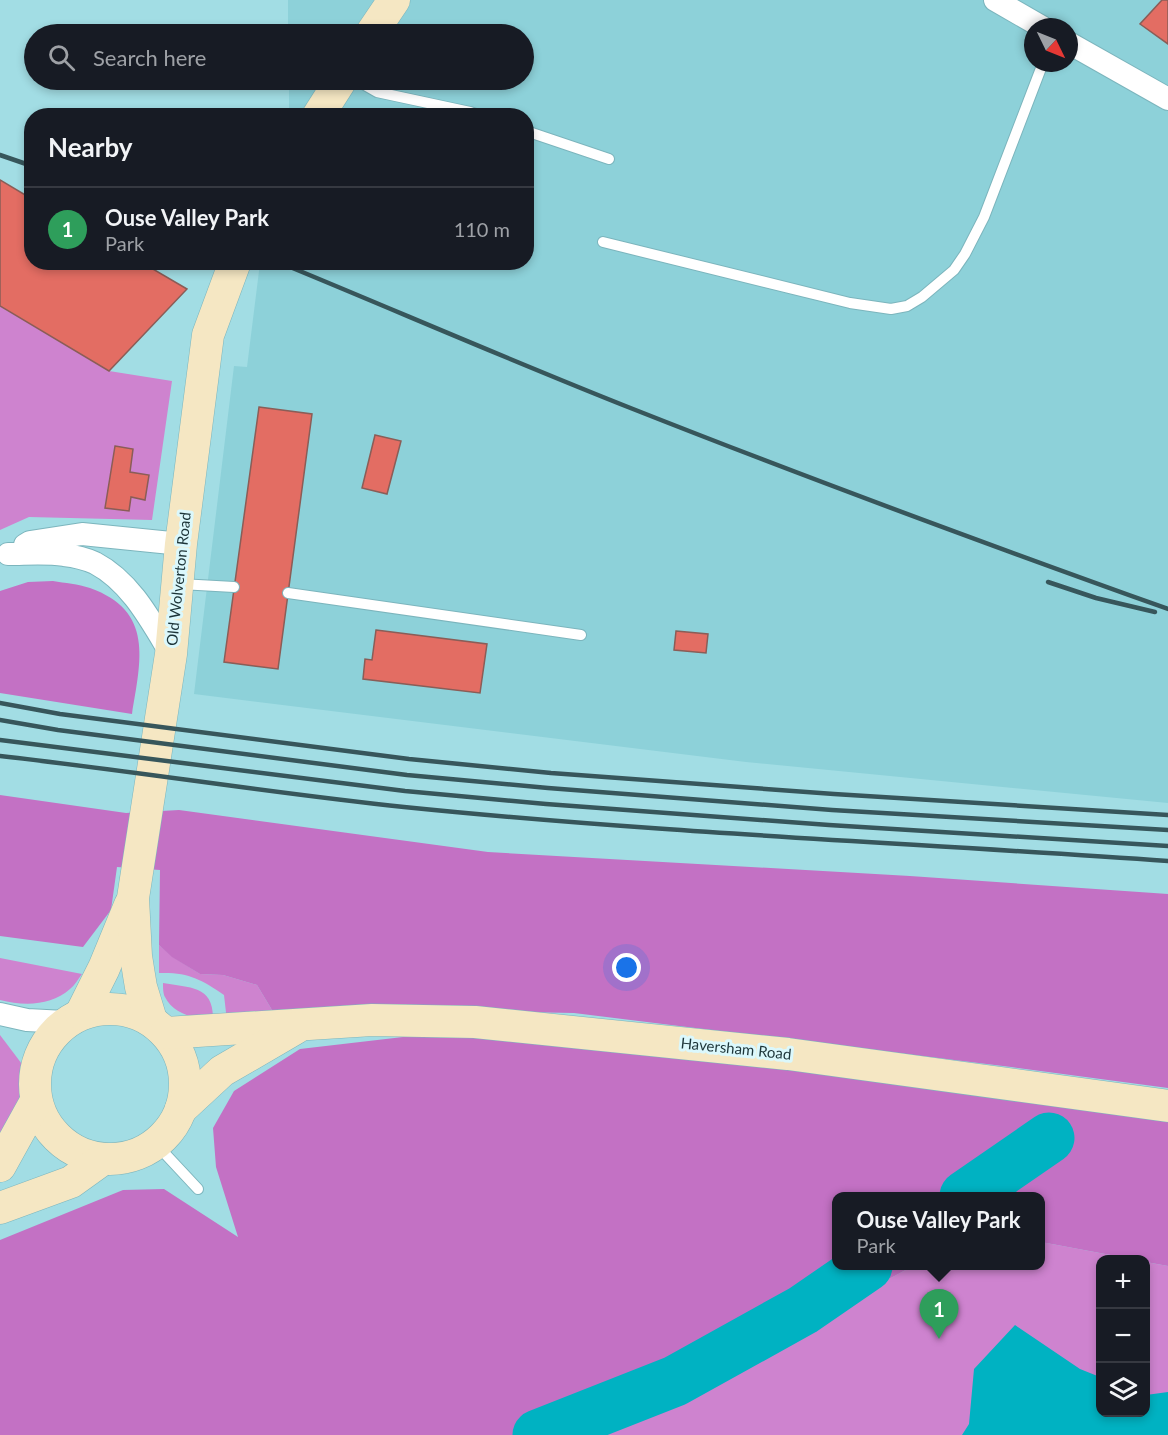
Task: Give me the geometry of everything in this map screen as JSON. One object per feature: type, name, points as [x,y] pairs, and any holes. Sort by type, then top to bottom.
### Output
[{"type":"street","points":[[378,24],[394,0]]},
{"type":"street","points":[[994,0],[1026,18]]},
{"type":"street","points":[[1078,48],[1168,99]]},
{"type":"street","points":[[323,108],[335,90]]},
{"type":"street","name":"Old Wolverton Road","points":[[158,1027],[141,987],[136,956],[133,898],[171,654],[181,544],[208,335],[232,270]]},
{"type":"street","points":[[4,556],[30,542],[82,534],[181,544]]},
{"type":"street","points":[[4,556],[63,554],[94,562],[133,595],[171,654]]},
{"type":"street","name":"Old Wolverton Road","points":[[73,1018],[104,968],[133,898]]},
{"type":"street","points":[[0,1014],[27,1020],[73,1018],[94,1010],[123,1009],[138,1013],[158,1027],[176,1046],[182,1061],[185,1093],[181,1109],[171,1128],[156,1144],[130,1156],[103,1159],[73,1150],[49,1129],[36,1101],[34,1080],[37,1063],[48,1041],[73,1018]]},
{"type":"street","name":"Haversham Road","points":[[158,1027],[372,1020],[506,1024],[788,1054],[1168,1106]]},
{"type":"street","points":[[181,1109],[222,1071],[302,1024]]},
{"type":"street","points":[[0,1166],[36,1101]]},
{"type":"street","points":[[0,1208],[71,1182],[103,1159]]},
{"type":"lane","points":[[603,242],[850,303],[891,309],[907,306],[946,278],[965,254],[984,217],[1040,72]]},
{"type":"lane","points":[[373,90],[451,108]]},
{"type":"lane","points":[[534,134],[609,159]]},
{"type":"lane","points":[[177,584],[234,587]]},
{"type":"lane","points":[[288,593],[581,634]]},
{"type":"lane","points":[[156,1144],[198,1189]]},
{"type":"shaded area","points":[[288,0],[1168,0],[1168,803],[746,762],[194,694],[234,366],[247,367],[259,270],[534,270],[534,108],[289,108],[289,90],[534,90],[534,24],[288,24]]},
{"type":"shaded area","points":[[0,306],[109,371],[172,381],[152,520],[29,517],[0,530]]},
{"type":"shaded area","points":[[53,581],[90,588],[111,598],[125,610],[134,624],[140,656],[132,714],[0,693],[0,591],[28,582]]},
{"type":"shaded area","points":[[0,795],[126,813],[179,810],[488,852],[910,876],[1168,894],[1168,1088],[574,1013],[345,1009],[275,1015],[257,985],[223,975],[200,974],[172,957],[159,945],[160,870],[117,867],[111,910],[83,947],[0,936]]},
{"type":"shaded area","points":[[159,945],[200,974],[223,975],[257,985],[275,1015],[227,1021],[224,995],[186,975],[159,973]]},
{"type":"shaded area","points":[[0,958],[82,974],[72,987],[54,999],[28,1004],[9,1002],[0,1000]]},
{"type":"shaded area","points":[[163,983],[191,988],[205,994],[212,1009],[213,1020],[200,1019],[179,1012],[164,996]]},
{"type":"shaded area","points":[[506,1025],[1168,1106],[1168,1266],[1150,1263],[1150,1255],[1111,1255],[1045,1243],[1045,1192],[832,1192],[832,1270],[906,1270],[600,1435],[0,1435],[0,1240],[123,1190],[164,1189],[238,1237],[216,1167],[213,1128],[234,1091],[300,1049]]},
{"type":"shaded area","points":[[0,1035],[34,1080],[34,1090],[0,1166]]},
{"type":"shaded area","points":[[1045,1243],[1111,1255],[1096,1255],[1096,1417],[1150,1417],[1150,1263],[1168,1266],[1168,1435],[600,1435],[906,1270],[1045,1270]]},
{"type":"shaded area","points":[[1015,1325],[1080,1369],[1096,1375],[1096,1417],[1150,1417],[1150,1394],[1168,1392],[1168,1435],[962,1435],[969,1424],[974,1369]]},
{"type":"building","points":[[1162,0],[1168,0],[1168,44],[1140,24]]},
{"type":"building","points":[[0,180],[24,194],[24,270],[155,270],[187,289],[109,371],[0,306]]},
{"type":"building","points":[[259,407],[312,414],[278,669],[224,662]]},
{"type":"building","points":[[375,435],[401,441],[387,494],[362,488]]},
{"type":"building","points":[[115,446],[133,449],[130,472],[149,475],[145,500],[131,497],[129,511],[105,508]]},
{"type":"building","points":[[376,630],[487,644],[480,693],[363,679],[365,659],[372,660]]},
{"type":"building","points":[[676,631],[708,634],[706,653],[674,650]]},
{"type":"waterway","points":[[971,1192],[1049,1138]]},
{"type":"waterway","points":[[538,1435],[675,1381],[803,1310],[861,1270]]},
{"type":"railway","points":[[0,155],[24,163]]},
{"type":"railway","points":[[297,270],[699,435],[1168,609]]},
{"type":"railway","points":[[1048,582],[1096,598],[1155,612]]},
{"type":"railway","points":[[0,703],[60,714],[409,759],[551,773],[1168,815]]},
{"type":"railway","points":[[0,720],[58,730],[407,775],[832,810],[1168,830]]},
{"type":"railway","points":[[0,740],[405,791],[546,804],[829,825],[1168,846]]},
{"type":"railway","points":[[0,756],[252,789],[499,816],[690,831],[1168,861]]},
{"type":"place","name":"Ouse Valley Park","points":[[939,1339]]}]
